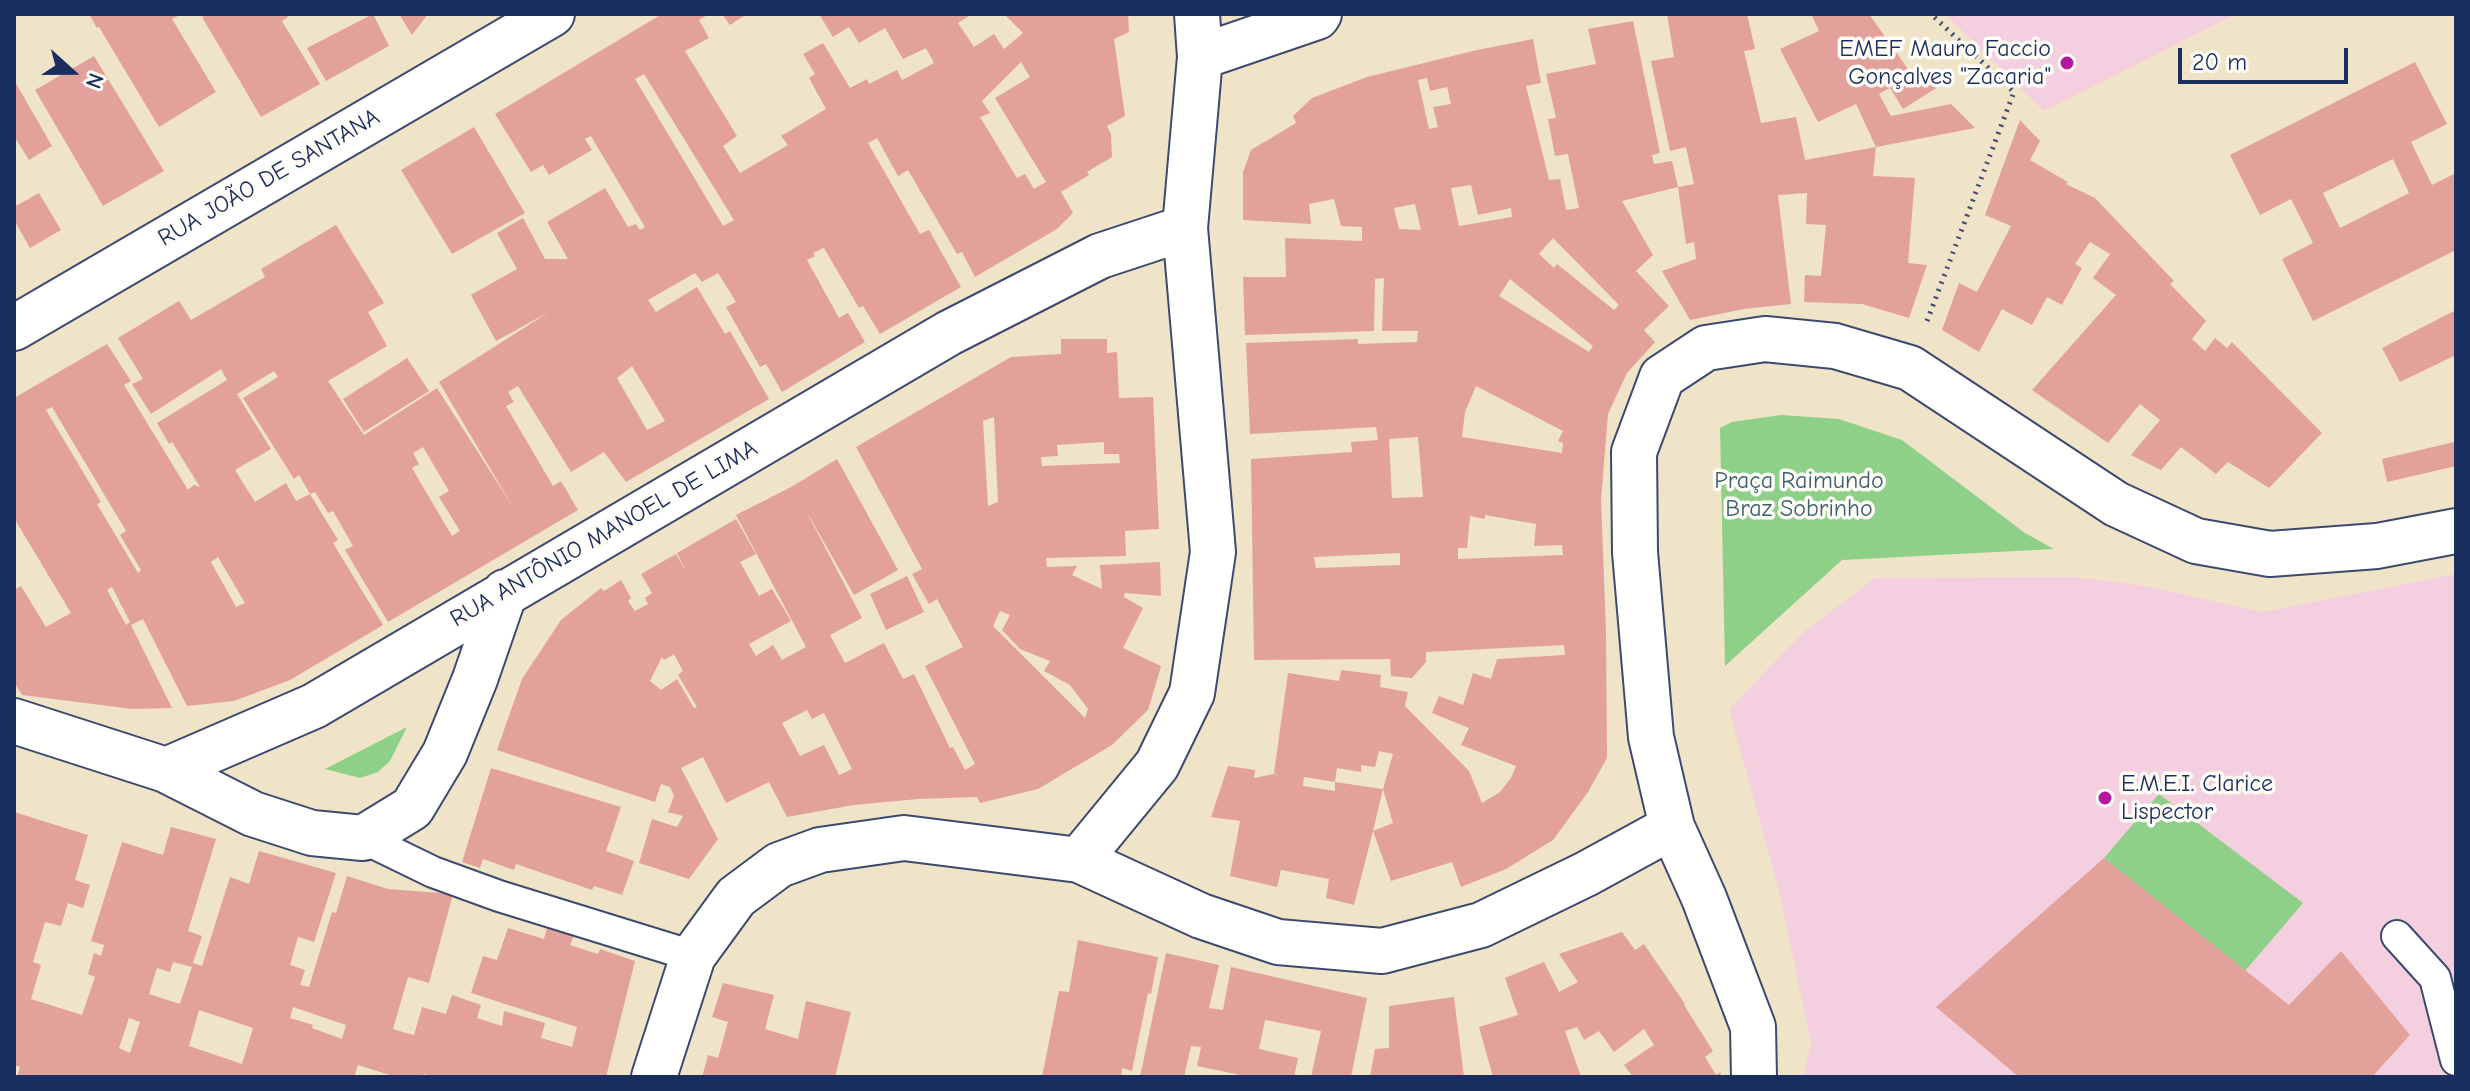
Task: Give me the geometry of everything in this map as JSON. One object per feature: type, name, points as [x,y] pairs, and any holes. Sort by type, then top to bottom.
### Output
[{"type":"street","name":"RUA JOÃO DE SANTANA","points":[[14,328],[501,29],[552,14]]},
{"type":"street","points":[[1079,860],[1157,765],[1192,693],[1213,552],[1185,228],[1200,57],[1197,14]]},
{"type":"street","points":[[1200,57],[1331,15]]},
{"type":"street","name":"RUA ANTÔNIO MANOEL DE LIMA","points":[[166,770],[314,706],[949,333],[1100,256],[1185,228]]},
{"type":"street","points":[[1754,1077],[1753,1027],[1704,898],[1672,827],[1651,737],[1635,552],[1634,452],[1662,377],[1706,348],[1765,339],[1835,346],[1910,368],[2116,504],[2196,541],[2270,554],[2377,546],[2456,531]]},
{"type":"street","points":[[14,721],[166,770],[253,814],[312,833],[363,838],[412,808],[445,753],[505,592]]},
{"type":"street","points":[[654,1077],[693,956],[736,897],[779,865],[820,850],[904,838],[1079,860],[1201,916],[1278,942],[1382,951],[1481,925],[1586,874],[1672,827]]},
{"type":"lane","points":[[363,838],[446,877],[499,896],[693,956]]},
{"type":"lane","points":[[2397,936],[2435,978],[2456,1060]]},
{"type":"path","points":[[1910,368],[2014,92],[1931,14]]},
{"type":"shaded area","name":"EMEF Mauro Faccio Gonçalves \"Zacaria\"","points":[[1945,14],[2236,14],[2044,111]]},
{"type":"shaded area","name":"E.M.E.I. Clarice Lispector","points":[[2456,574],[2456,1077],[1804,1077],[1811,1042],[1778,887],[1729,709],[1804,632],[1875,578],[2074,577],[2141,585],[2263,612]]},
{"type":"green space","name":"Praça Raimundo Braz Sobrinho","points":[[1781,415],[1839,419],[1902,440],[2025,533],[2054,549],[1842,560],[1725,666],[1720,428],[1732,422]]},
{"type":"green space","points":[[407,727],[390,761],[378,772],[360,778],[325,769]]},
{"type":"green space","points":[[2159,794],[2303,903],[2245,971],[2104,858]]},
{"type":"building","points":[[89,14],[182,14],[172,19],[216,92],[159,127]]},
{"type":"building","points":[[208,14],[286,14],[288,17],[282,21],[320,84],[261,117],[202,17]]},
{"type":"building","points":[[373,14],[389,46],[326,81],[307,48]]},
{"type":"building","points":[[399,14],[428,14],[412,35]]},
{"type":"building","points":[[662,14],[709,14],[699,20],[709,38],[685,51],[737,136],[723,146],[740,173],[788,145],[781,136],[826,109],[809,78],[815,74],[803,54],[823,43],[850,88],[867,79],[869,84],[897,70],[902,80],[934,63],[926,48],[903,59],[885,28],[859,43],[849,27],[833,37],[819,14],[972,14],[958,23],[974,47],[994,34],[1004,49],[1023,33],[1004,14],[1128,14],[1129,32],[1114,39],[1125,116],[1107,126],[1111,134],[1112,157],[1061,192],[1073,213],[1057,229],[975,277],[962,252],[957,254],[908,170],[898,176],[877,138],[868,143],[920,234],[929,230],[961,287],[880,334],[863,306],[859,308],[824,248],[813,253],[815,256],[807,260],[839,318],[848,313],[865,342],[782,392],[766,364],[760,367],[726,307],[736,302],[718,273],[702,282],[695,273],[648,300],[656,312],[697,287],[725,334],[730,331],[769,399],[626,482],[604,452],[571,472],[518,386],[508,392],[514,402],[506,406],[553,486],[561,481],[578,510],[388,622],[345,550],[353,546],[333,511],[328,513],[315,492],[310,494],[338,540],[333,543],[383,625],[290,680],[234,701],[187,706],[143,619],[131,625],[172,708],[132,709],[22,695],[14,682],[14,590],[21,586],[46,627],[71,613],[14,518],[14,398],[107,344],[131,381],[124,385],[188,490],[194,485],[200,487],[157,423],[227,380],[221,369],[151,414],[132,384],[143,379],[118,338],[179,301],[191,320],[265,277],[261,269],[336,225],[384,303],[368,312],[387,346],[328,381],[364,435],[437,388],[513,507],[439,382],[549,312],[496,341],[471,295],[517,269],[497,233],[523,218],[545,259],[568,259],[547,222],[605,188],[628,227],[636,224],[640,230],[645,227],[591,136],[585,139],[592,150],[549,175],[543,165],[531,172],[495,114]],"holes":[[[1021,62],[1030,77],[995,98],[1046,182],[1034,189],[1025,174],[1017,178],[980,117],[990,113],[982,101]],[[644,74],[734,220],[723,226],[635,79]],[[632,366],[665,421],[647,430],[617,378]],[[274,371],[278,377],[243,398],[294,479],[299,475],[310,494],[296,501],[286,483],[255,502],[235,470],[271,449],[237,394]],[[52,407],[126,531],[120,535],[141,570],[138,573],[97,504],[101,502],[46,410]],[[423,447],[449,491],[439,497],[460,531],[452,536],[412,468],[419,464],[413,453]],[[218,557],[245,603],[236,607],[211,562]],[[112,587],[130,622],[126,625],[107,590]]]},
{"type":"building","points":[[722,14],[747,14],[730,25]]},
{"type":"building","points":[[1667,14],[1747,14],[1755,49],[1744,51],[1761,123],[1796,117],[1805,160],[1876,147],[1873,176],[1915,178],[1908,263],[1927,265],[1909,318],[1862,304],[1804,302],[1805,275],[1821,276],[1826,225],[1806,224],[1807,193],[1778,195],[1791,304],[1744,309],[1690,320],[1662,271],[1696,259],[1694,242],[1686,244],[1678,187],[1694,184],[1686,147],[1670,151],[1651,61],[1674,57]]},
{"type":"building","points":[[1811,14],[1869,14],[1910,72],[1918,67],[1938,87],[1903,109],[1890,88],[1879,94],[1891,116],[1951,104],[1975,128],[1876,147],[1856,104],[1818,122],[1780,49],[1819,31]]},
{"type":"building","points":[[1633,21],[1660,153],[1652,155],[1654,164],[1672,161],[1678,187],[1622,201],[1653,255],[1636,271],[1669,306],[1644,330],[1655,342],[1627,373],[1608,414],[1601,500],[1607,758],[1588,792],[1553,840],[1506,869],[1461,887],[1452,862],[1391,881],[1373,831],[1354,905],[1326,898],[1329,879],[1281,870],[1277,887],[1230,876],[1240,821],[1211,817],[1228,766],[1255,770],[1254,778],[1278,773],[1274,773],[1288,673],[1339,681],[1341,670],[1381,675],[1380,687],[1408,692],[1405,706],[1469,771],[1482,803],[1500,792],[1516,766],[1461,745],[1469,728],[1432,713],[1439,696],[1463,705],[1473,673],[1491,679],[1497,659],[1565,655],[1564,645],[1426,652],[1426,662],[1412,678],[1391,676],[1390,659],[1254,660],[1251,459],[1352,452],[1351,442],[1378,440],[1376,427],[1250,434],[1246,343],[1358,339],[1358,344],[1417,342],[1418,331],[1382,331],[1384,278],[1375,279],[1374,331],[1245,335],[1243,277],[1286,277],[1285,238],[1362,241],[1362,227],[1341,226],[1334,199],[1309,204],[1311,224],[1243,220],[1243,172],[1251,150],[1296,123],[1293,116],[1312,98],[1367,77],[1533,39],[1541,83],[1526,86],[1549,180],[1560,179],[1566,210],[1579,208],[1568,154],[1555,156],[1548,119],[1556,118],[1546,74],[1596,64],[1588,29]],"holes":[[[1427,78],[1430,91],[1447,87],[1451,104],[1433,107],[1438,127],[1429,129],[1418,80]],[[1471,185],[1478,215],[1511,208],[1512,217],[1459,226],[1451,188]],[[1415,204],[1421,230],[1399,229],[1394,208]],[[1553,238],[1619,305],[1614,310],[1557,264],[1554,268],[1539,254]],[[1510,279],[1593,346],[1589,352],[1499,296]],[[1476,386],[1563,431],[1558,441],[1563,443],[1562,453],[1462,437],[1465,412]],[[1418,437],[1423,497],[1392,498],[1389,439]],[[1485,515],[1536,524],[1534,546],[1562,545],[1563,555],[1458,559],[1458,548],[1467,548],[1470,516],[1485,519]],[[1400,553],[1400,565],[1316,568],[1314,557]],[[1379,751],[1393,754],[1383,789],[1335,782],[1337,768],[1361,772],[1361,765],[1375,767]],[[1304,777],[1335,782],[1335,791],[1303,786]],[[1383,789],[1393,823],[1373,831]]]},
{"type":"building","points":[[94,56],[164,171],[103,206],[35,90]]},
{"type":"building","points":[[2415,62],[2447,124],[2411,142],[2432,185],[2456,173],[2456,250],[2313,321],[2282,259],[2313,243],[2291,199],[2260,215],[2230,155]],"holes":[[[2393,159],[2409,193],[2340,228],[2323,193]]]},
{"type":"building","points":[[14,80],[52,146],[29,160],[14,136]]},
{"type":"building","points":[[2020,120],[2040,141],[2030,160],[2068,182],[2066,184],[2095,198],[2174,281],[2170,284],[2206,321],[2192,339],[2205,351],[2215,338],[2227,348],[2232,342],[2322,433],[2269,488],[2228,462],[2216,474],[2181,447],[2161,470],[2131,455],[2160,420],[2140,404],[2108,443],[2032,390],[2116,295],[2093,278],[2110,254],[2090,242],[2075,264],[2082,268],[2062,305],[2047,297],[2032,325],[2002,309],[1979,352],[1942,330],[1959,283],[1977,292],[2011,226],[1985,215]]},
{"type":"building","points":[[474,127],[525,213],[452,254],[401,170]]},
{"type":"building","points":[[39,193],[61,230],[30,248],[14,220],[14,207]]},
{"type":"building","points":[[2456,310],[2456,355],[2400,382],[2382,348]]},
{"type":"building","points":[[1061,339],[1107,339],[1107,353],[1117,352],[1119,398],[1153,397],[1159,529],[1125,531],[1126,556],[1046,558],[1047,567],[1077,566],[1072,575],[1102,589],[1100,565],[1160,562],[1161,596],[1125,593],[1124,597],[1143,608],[1123,648],[1161,666],[1160,670],[1148,710],[1112,745],[1038,789],[980,803],[977,797],[918,799],[854,805],[787,817],[769,782],[726,803],[703,757],[681,768],[718,839],[689,879],[639,863],[652,819],[677,827],[683,816],[668,812],[674,796],[670,787],[661,784],[655,802],[497,750],[522,679],[561,620],[601,588],[604,591],[621,580],[635,611],[648,604],[645,598],[652,593],[641,574],[676,554],[687,573],[677,553],[736,519],[756,554],[740,562],[759,596],[772,589],[791,621],[749,644],[756,656],[773,645],[782,660],[806,647],[736,515],[837,459],[898,570],[854,595],[804,507],[862,618],[830,635],[845,663],[884,643],[903,679],[914,674],[950,748],[953,747],[965,770],[975,764],[925,666],[963,647],[937,599],[929,604],[912,574],[922,569],[856,447],[1011,357],[1061,354]],"holes":[[[994,417],[998,502],[988,506],[983,421]],[[1104,442],[1104,454],[1119,454],[1120,463],[1042,466],[1041,457],[1058,456],[1057,445]],[[1000,611],[1010,615],[1002,630],[1020,649],[1050,661],[1044,671],[1070,685],[1088,709],[1085,718],[993,626]],[[674,654],[683,671],[678,675],[697,707],[694,708],[677,679],[661,690],[650,681],[662,657],[664,660]],[[807,710],[812,719],[824,713],[852,769],[839,775],[824,745],[800,756],[782,723]]]},
{"type":"building","points":[[407,358],[429,391],[364,432],[343,399]]},
{"type":"building","points":[[2454,442],[2456,466],[2387,482],[2382,459]]},
{"type":"building","points":[[907,576],[924,612],[886,630],[870,594]]},
{"type":"building","points":[[491,768],[621,807],[606,851],[634,861],[622,895],[594,886],[592,890],[516,864],[514,870],[483,859],[480,868],[462,862]]},
{"type":"building","points":[[14,812],[88,835],[75,880],[90,885],[83,908],[68,903],[61,926],[45,922],[33,962],[41,965],[31,999],[82,1015],[95,977],[88,974],[94,953],[101,956],[104,945],[91,941],[122,842],[163,855],[171,827],[216,839],[188,931],[202,936],[193,963],[202,966],[230,877],[249,884],[259,851],[336,873],[314,942],[298,937],[290,965],[305,970],[300,985],[309,987],[332,912],[336,913],[347,876],[388,889],[453,894],[429,983],[408,977],[393,1029],[406,1033],[414,1035],[422,1007],[446,1014],[452,995],[481,1005],[477,1018],[502,1026],[504,1011],[545,1023],[541,1038],[572,1047],[577,1027],[471,993],[483,956],[497,960],[508,928],[544,939],[548,925],[575,933],[570,945],[598,954],[600,949],[635,961],[606,1077],[433,1077],[424,1074],[423,1077],[396,1077],[358,1065],[354,1077],[17,1077],[20,1067],[14,1065]],"holes":[[[173,962],[192,967],[180,1004],[149,994],[157,968],[170,972]],[[293,1007],[346,1025],[342,1039],[290,1018]],[[199,1010],[253,1028],[242,1064],[189,1046]],[[129,1018],[140,1022],[130,1053],[119,1048]]]},
{"type":"building","points":[[2104,858],[2289,1005],[2341,951],[2410,1035],[2372,1077],[2019,1077],[1936,1007]]},
{"type":"building","points":[[1622,932],[1635,950],[1644,944],[1685,1004],[1713,1051],[1705,1057],[1716,1075],[1721,1072],[1720,1077],[1633,1077],[1624,1065],[1654,1045],[1644,1029],[1614,1052],[1599,1031],[1584,1040],[1577,1027],[1565,1031],[1581,1077],[1493,1077],[1479,1027],[1518,1015],[1505,978],[1544,962],[1559,992],[1578,982],[1559,954]]},
{"type":"building","points":[[1078,940],[1158,957],[1132,1071],[1122,1068],[1121,1077],[1042,1077],[1059,991],[1069,992]]},
{"type":"building","points":[[1166,953],[1219,965],[1209,1008],[1223,1010],[1231,967],[1367,998],[1351,1077],[1311,1077],[1321,1031],[1265,1020],[1259,1049],[1298,1058],[1294,1077],[1250,1077],[1197,1066],[1201,1047],[1191,1046],[1184,1077],[1140,1077]]},
{"type":"building","points":[[723,983],[774,995],[765,1029],[798,1039],[806,1001],[851,1012],[835,1077],[702,1077],[708,1055],[718,1058],[728,1022],[712,1017]]},
{"type":"building","points":[[1454,997],[1464,1077],[1370,1077],[1375,1049],[1389,1048],[1389,1006]]},
{"type":"place","name":"EMEF Mauro Faccio Gonçalves \"Zacaria\"","points":[[2067,63]]},
{"type":"place","name":"E.M.E.I. Clarice Lispector","points":[[2105,798]]}]
